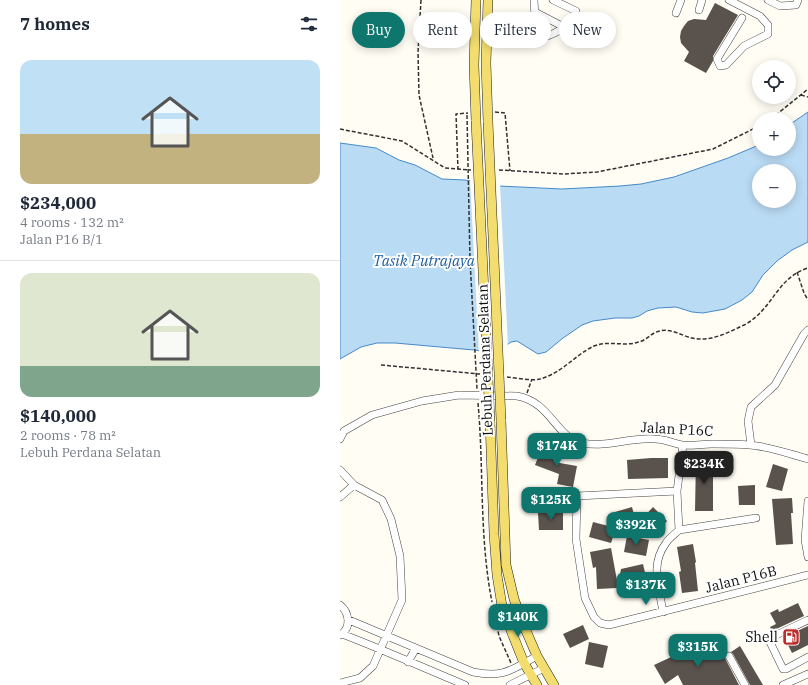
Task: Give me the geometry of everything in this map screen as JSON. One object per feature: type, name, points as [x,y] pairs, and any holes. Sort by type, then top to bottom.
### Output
[{"type":"main road","name":"Lebuh Perdana Selatan","points":[[476,0],[474,64],[476,121],[497,575],[502,606],[524,663],[537,685]]},
{"type":"main road","name":"Lebuh Perdana Selatan","points":[[488,0],[486,63],[502,420],[506,565],[514,599],[524,626],[537,656],[554,685]]},
{"type":"street","points":[[534,0],[535,12]]},
{"type":"street","points":[[553,0],[575,12]]},
{"type":"street","points":[[676,13],[682,0]]},
{"type":"street","points":[[699,10],[702,0]]},
{"type":"street","points":[[729,0],[760,16],[768,25],[768,34],[744,46],[726,65],[720,66],[717,59],[742,18]]},
{"type":"street","points":[[768,0],[780,6],[796,5],[798,0]]},
{"type":"street","points":[[751,445],[748,420],[748,414],[751,407],[775,385],[804,334],[808,330]]},
{"type":"street","name":"Jalan P16C","points":[[340,440],[344,430],[372,415],[422,401],[458,395],[517,396],[525,397],[538,404],[566,435],[578,442],[610,444],[632,440],[655,439],[682,445],[751,445],[808,459]]},
{"type":"street","points":[[679,530],[677,491],[682,445]]},
{"type":"street","points":[[340,470],[354,485],[382,500],[391,519],[400,556],[402,600],[373,666],[360,678],[340,683]]},
{"type":"street","points":[[340,498],[354,485]]},
{"type":"street","points":[[535,495],[577,496],[677,491]]},
{"type":"street","name":"Jalan P16B","points":[[577,496],[576,539],[585,598],[594,617],[600,623],[609,625],[808,575]]},
{"type":"street","points":[[808,501],[805,540],[808,557]]},
{"type":"street","points":[[663,612],[656,568],[658,557],[666,542],[679,530],[756,518]]},
{"type":"street","points":[[340,605],[345,609],[349,620],[347,628],[341,634],[381,649],[408,662],[465,685]]},
{"type":"street","points":[[349,620],[473,672],[497,674],[506,672],[537,656]]},
{"type":"street","points":[[808,620],[770,638],[769,640],[783,669],[786,669],[808,658]]},
{"type":"street","points":[[408,662],[416,648]]},
{"type":"street","points":[[728,656],[745,685]]},
{"type":"street","points":[[510,685],[544,668]]},
{"type":"street","points":[[783,685],[808,674]]},
{"type":"path","points":[[421,0],[418,52],[419,95],[433,160]]},
{"type":"path","points":[[780,112],[808,89]]},
{"type":"path","points":[[801,95],[808,97]]},
{"type":"path","points":[[494,112],[505,113],[510,171]]},
{"type":"path","points":[[458,170],[456,114],[466,113]]},
{"type":"path","points":[[340,129],[402,140],[445,168],[475,170]]},
{"type":"path","points":[[496,170],[564,174],[597,172],[713,149],[752,130]]},
{"type":"path","points":[[505,376],[539,380],[561,370],[586,351],[600,344],[629,344],[639,342],[658,331],[665,330],[692,338],[714,338],[746,324],[759,315],[769,304],[781,286],[797,272],[808,268]]},
{"type":"path","points":[[797,272],[808,300]]},
{"type":"path","points":[[381,365],[485,374]]},
{"type":"path","points":[[525,397],[532,379]]},
{"type":"water","name":"Tasik Putrajaya","points":[[808,112],[808,242],[792,250],[777,261],[763,275],[752,292],[742,300],[725,309],[703,313],[692,312],[676,307],[658,308],[632,318],[615,318],[593,321],[582,325],[546,352],[538,354],[517,341],[511,342],[496,353],[395,343],[377,343],[361,347],[340,359],[340,143],[376,148],[442,179],[465,180],[499,186],[562,189],[641,184],[674,177],[752,148],[752,156],[796,156],[796,120]]},
{"type":"pier","points":[[470,179],[500,184],[508,347],[496,355],[479,352]]},
{"type":"building","points":[[715,3],[738,15],[713,56],[713,61],[706,73],[684,61],[689,52],[681,43],[680,37],[681,31],[688,21],[694,19],[706,20]]},
{"type":"building","points":[[543,445],[558,451],[554,462],[577,466],[573,487],[557,484],[559,474],[535,465]]},
{"type":"building","points":[[668,458],[668,478],[628,479],[627,460]]},
{"type":"building","points":[[696,459],[713,459],[713,511],[695,511]]},
{"type":"building","points":[[773,464],[788,469],[782,491],[766,487]]},
{"type":"building","points":[[755,485],[755,505],[739,505],[738,486]]},
{"type":"building","points":[[792,498],[793,513],[791,513],[793,544],[776,545],[772,499]]},
{"type":"building","points":[[632,507],[637,526],[610,533],[614,534],[611,543],[589,537],[593,522],[620,529],[615,512]]},
{"type":"building","points":[[653,507],[667,521],[656,533],[642,519]]},
{"type":"building","points":[[538,513],[563,513],[563,530],[539,530]]},
{"type":"building","points":[[627,536],[649,540],[646,556],[624,552]]},
{"type":"building","points":[[693,544],[698,591],[682,593],[679,572],[681,571],[677,547]]},
{"type":"building","points":[[611,548],[618,586],[621,569],[643,564],[647,581],[617,588],[597,589],[596,567],[593,568],[590,552]]},
{"type":"building","points":[[798,603],[804,616],[772,631],[770,627],[776,624],[770,613],[778,609],[779,612]]},
{"type":"building","points":[[583,625],[589,639],[570,648],[563,634]]},
{"type":"building","points":[[808,626],[808,645],[792,653],[784,637]]},
{"type":"building","points":[[589,642],[608,646],[603,668],[585,664]]},
{"type":"building","points":[[740,646],[763,685],[750,685],[731,652]]},
{"type":"building","points":[[711,648],[721,649],[726,652],[724,656],[739,685],[683,685],[678,675],[665,684],[654,665],[684,651]]},
{"type":"place","name":"Shell","points":[[791,637]]}]
